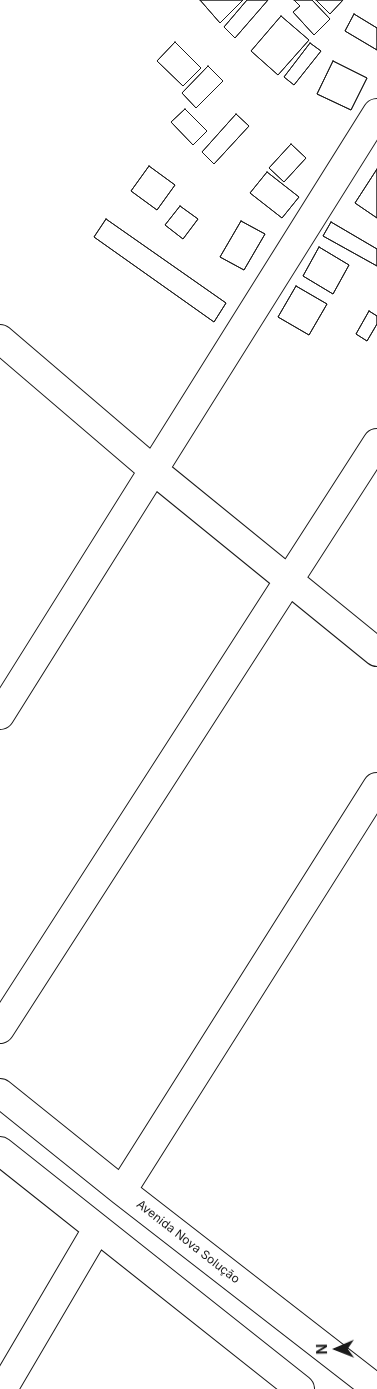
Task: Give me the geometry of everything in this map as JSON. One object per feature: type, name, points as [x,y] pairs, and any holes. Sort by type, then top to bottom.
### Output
[{"type":"street","points":[[0,715],[152,469],[377,113]]},
{"type":"street","points":[[0,339],[152,469],[377,652]]},
{"type":"street","points":[[0,1029],[377,443]]},
{"type":"street","points":[[122,1191],[377,787]]},
{"type":"street","name":"Avenida Nova Solução","points":[[0,1092],[122,1191],[377,1389]]},
{"type":"street","points":[[0,1151],[300,1389]]},
{"type":"street","points":[[3,1389],[97,1229]]},
{"type":"building","points":[[200,0],[243,0],[220,23]]},
{"type":"building","points":[[200,0],[243,0],[220,23]]},
{"type":"building","points":[[247,0],[268,0],[235,38],[224,27]]},
{"type":"building","points":[[247,0],[268,0],[235,38],[224,27]]},
{"type":"building","points":[[294,0],[312,0],[330,19],[314,35],[293,12],[300,6]]},
{"type":"building","points":[[294,0],[312,0],[330,19],[314,35],[293,12],[300,6]]},
{"type":"building","points":[[316,0],[343,0],[330,14]]},
{"type":"building","points":[[316,0],[343,0],[330,14]]},
{"type":"building","points":[[354,14],[377,28],[377,50],[345,31]]},
{"type":"building","points":[[354,14],[377,28],[377,50],[345,31]]},
{"type":"building","points":[[281,16],[309,40],[278,75],[251,51]]},
{"type":"building","points":[[281,16],[309,40],[278,75],[251,51]]},
{"type":"building","points":[[175,42],[201,68],[183,86],[157,61]]},
{"type":"building","points":[[175,42],[201,68],[183,86],[157,61]]},
{"type":"building","points":[[310,43],[321,51],[294,85],[284,77]]},
{"type":"building","points":[[310,43],[321,51],[294,85],[284,77]]},
{"type":"building","points":[[333,61],[367,78],[351,110],[317,94]]},
{"type":"building","points":[[333,61],[367,78],[351,110],[317,94]]},
{"type":"building","points":[[208,66],[223,81],[196,108],[182,93]]},
{"type":"building","points":[[208,66],[223,81],[196,108],[182,93]]},
{"type":"building","points":[[185,109],[207,131],[193,145],[171,122]]},
{"type":"building","points":[[185,109],[207,131],[193,145],[171,122]]},
{"type":"building","points":[[236,114],[249,126],[214,164],[202,152]]},
{"type":"building","points":[[236,114],[249,126],[214,164],[202,152]]},
{"type":"building","points":[[291,144],[306,158],[284,182],[269,168]]},
{"type":"building","points":[[291,144],[306,158],[284,182],[269,168]]},
{"type":"building","points":[[149,166],[175,185],[157,210],[131,191]]},
{"type":"building","points":[[149,166],[175,185],[157,210],[131,191]]},
{"type":"building","points":[[377,169],[377,218],[355,203]]},
{"type":"building","points":[[377,169],[377,218],[355,203]]},
{"type":"building","points":[[267,172],[299,197],[282,218],[250,193]]},
{"type":"building","points":[[267,172],[299,197],[282,218],[250,193]]},
{"type":"building","points":[[180,206],[198,219],[183,239],[165,225]]},
{"type":"building","points":[[180,206],[198,219],[183,239],[165,225]]},
{"type":"building","points":[[106,219],[226,303],[214,322],[94,237]]},
{"type":"building","points":[[106,219],[226,303],[214,322],[94,237]]},
{"type":"building","points":[[241,221],[265,234],[244,270],[220,257]]},
{"type":"building","points":[[241,221],[265,234],[244,270],[220,257]]},
{"type":"building","points":[[331,222],[377,249],[377,266],[323,236]]},
{"type":"building","points":[[331,222],[377,249],[377,266],[323,236]]},
{"type":"building","points":[[319,247],[349,265],[333,294],[303,276]]},
{"type":"building","points":[[319,247],[349,265],[333,294],[303,276]]},
{"type":"building","points":[[296,286],[327,304],[309,335],[278,317]]},
{"type":"building","points":[[296,286],[327,304],[309,335],[278,317]]},
{"type":"building","points":[[369,311],[377,316],[377,324],[367,341],[356,334]]},
{"type":"building","points":[[369,311],[377,316],[377,324],[367,341],[356,334]]}]
